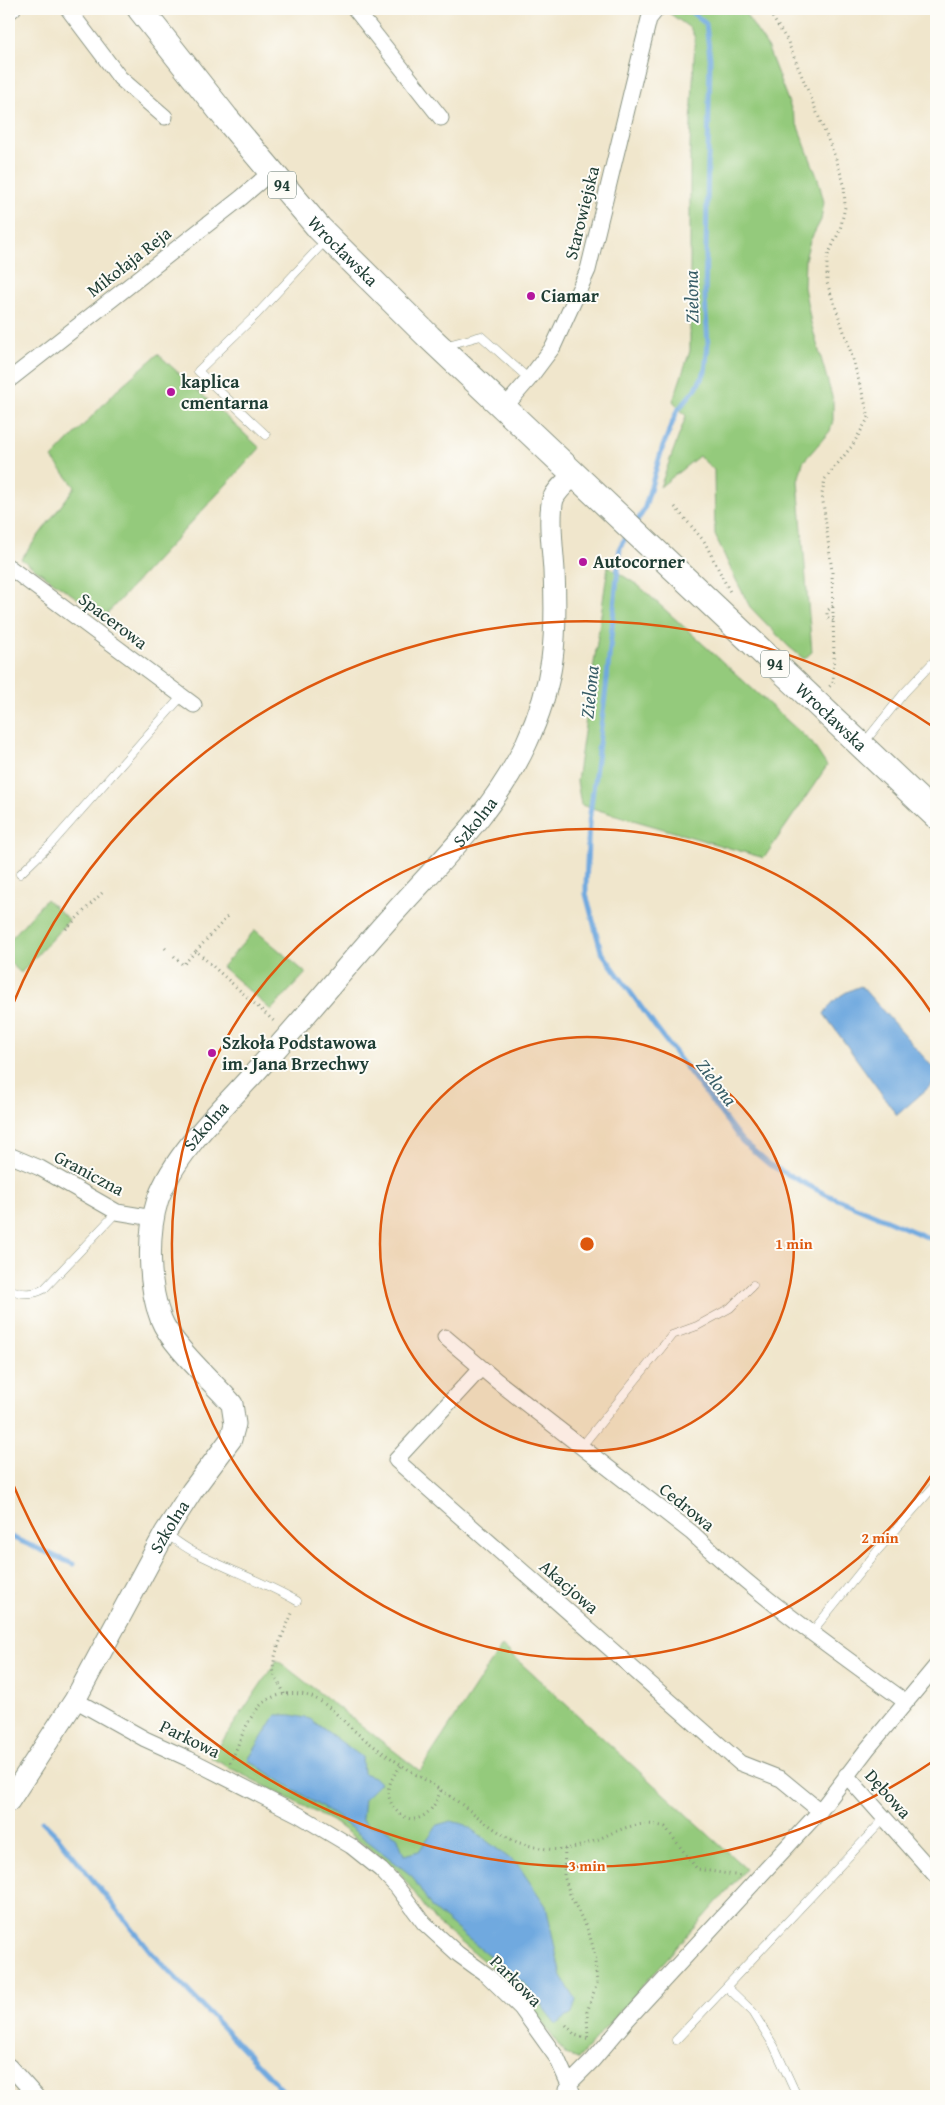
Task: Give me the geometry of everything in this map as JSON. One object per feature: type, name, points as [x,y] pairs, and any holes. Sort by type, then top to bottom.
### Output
[{"type":"main road","name":"Wrocławska","points":[[140,9],[271,172],[329,238],[440,347]]},
{"type":"main road","name":"94","points":[[440,347],[575,474]]},
{"type":"main road","name":"Wrocławska","points":[[575,474],[936,816]]},
{"type":"street","points":[[9,12],[13,9]]},
{"type":"street","points":[[68,9],[120,78],[166,118]]},
{"type":"street","points":[[355,9],[441,118]]},
{"type":"street","name":"Starowiejska","points":[[504,408],[529,380],[553,347],[588,270],[649,12]]},
{"type":"street","name":"Mikołaja Reja","points":[[9,380],[241,198],[271,172]]},
{"type":"street","name":"Szkolna","points":[[9,1801],[75,1700],[165,1533],[192,1490],[231,1439],[235,1416],[232,1404],[175,1341],[162,1321],[154,1293],[151,1269],[153,1218],[159,1197],[187,1149],[486,810],[511,773],[525,746],[547,693],[554,654],[556,611],[552,516],[554,498],[559,490],[575,474]]},
{"type":"street","name":"Spacerowa","points":[[9,567],[188,700]]},
{"type":"street","name":"Graniczna","points":[[9,1155],[40,1168],[117,1212],[153,1218]]},
{"type":"street","name":"Cedrowa","points":[[446,1337],[481,1368],[692,1534],[811,1634],[906,1702]]},
{"type":"street","name":"Akacjowa","points":[[481,1368],[396,1460],[740,1763],[781,1779],[820,1811]]},
{"type":"street","name":"Dębowa","points":[[936,1666],[846,1775],[936,1876]]},
{"type":"street","name":"Parkowa","points":[[75,1700],[145,1739],[299,1815],[331,1834],[381,1870],[398,1887],[424,1922],[458,1954],[487,1975],[521,2008],[557,2058],[569,2092]]},
{"type":"street","name":"Parkowa","points":[[569,2092],[627,2020],[820,1811],[846,1775]]},
{"type":"street","points":[[9,2066],[36,2096]]},
{"type":"lane","points":[[266,435],[198,371],[257,314],[329,238]]},
{"type":"lane","points":[[440,347],[481,336],[529,380]]},
{"type":"lane","points":[[862,746],[904,693],[936,659]]},
{"type":"lane","points":[[20,874],[188,700]]},
{"type":"lane","points":[[9,1299],[11,1290],[35,1294],[44,1289],[117,1212]]},
{"type":"lane","points":[[582,1446],[672,1336],[697,1326],[730,1308],[753,1285]]},
{"type":"lane","points":[[811,1634],[878,1550],[936,1484]]},
{"type":"lane","points":[[165,1533],[194,1552],[243,1575],[269,1584],[297,1601]]},
{"type":"lane","points":[[676,2040],[885,1818]]},
{"type":"lane","points":[[727,1986],[753,2012],[774,2046],[797,2096]]},
{"type":"path","points":[[767,9],[787,40],[836,159],[844,184],[845,207],[840,230],[827,257],[827,283],[849,346],[870,417],[852,446],[825,479],[822,494],[832,571],[834,621],[833,683],[816,702]]},
{"type":"path","points":[[675,507],[704,541],[734,600]]},
{"type":"path","points":[[833,605],[827,612],[827,617],[834,621]]},
{"type":"path","points":[[66,929],[104,891]]},
{"type":"path","points":[[174,956],[184,964],[229,915]]},
{"type":"path","points":[[196,951],[289,1035]]},
{"type":"path","points":[[284,1694],[282,1686],[273,1671],[275,1657],[297,1601]]},
{"type":"path","points":[[223,1776],[253,1716],[262,1704],[269,1699],[284,1694],[307,1695],[314,1698],[401,1766],[441,1790],[518,1842],[546,1849],[565,1849],[597,1840],[633,1824],[659,1825],[666,1827],[672,1833],[679,1847],[697,1869],[735,1874],[748,1879],[754,1884]]},
{"type":"path","points":[[401,1766],[389,1788],[391,1804],[397,1812],[409,1818],[418,1819],[433,1808],[441,1790]]},
{"type":"path","points":[[565,1849],[564,1876],[570,1894],[589,1933],[594,1951],[597,1983],[587,2012],[588,2039],[593,2060]]},
{"type":"path","points":[[566,2025],[575,2035],[588,2039]]},
{"type":"green space","points":[[672,9],[742,9],[767,46],[818,179],[824,202],[821,220],[810,241],[805,259],[804,287],[811,323],[833,400],[833,420],[830,431],[803,462],[798,481],[812,652],[804,659],[788,646],[750,607],[733,574],[715,535],[714,470],[699,456],[660,487],[686,416],[673,401],[690,351],[690,146],[695,38],[690,28],[669,13]]},
{"type":"green space","points":[[158,354],[260,448],[104,617],[21,559],[75,487],[52,458],[121,386]]},
{"type":"green space","points":[[608,566],[639,586],[812,743],[827,766],[764,858],[581,805],[577,781]]},
{"type":"green space","points":[[46,899],[69,920],[21,973],[9,962],[9,941]]},
{"type":"green space","points":[[255,930],[306,973],[271,1010],[222,967]]},
{"type":"green space","points":[[502,1646],[746,1869],[578,2059],[565,2054],[531,2007],[502,1976],[435,1921],[397,1869],[332,1821],[211,1758],[277,1660],[420,1771]]},
{"type":"water","points":[[861,986],[936,1071],[936,1081],[897,1115],[824,1014],[840,996]]},
{"type":"water","points":[[276,1715],[291,1715],[310,1719],[362,1757],[363,1773],[374,1777],[380,1783],[364,1799],[362,1818],[368,1826],[380,1826],[397,1836],[404,1855],[419,1851],[437,1825],[451,1821],[466,1825],[518,1865],[546,1906],[561,1976],[576,2000],[572,2014],[556,2024],[525,1984],[432,1908],[412,1876],[337,1817],[248,1760]]},
{"type":"waterway","name":"Zielona","points":[[636,523],[644,510],[662,449],[677,411],[696,388],[705,372],[708,344],[705,298],[710,58],[706,24],[688,9]]},
{"type":"waterway","name":"Zielona","points":[[628,534],[620,547],[606,688],[589,822],[586,894],[601,951],[656,1028],[742,1141],[770,1165],[823,1193],[936,1241]]},
{"type":"waterway","points":[[9,1536],[73,1564]]},
{"type":"waterway","points":[[42,1821],[59,1838],[150,1951],[288,2096]]},
{"type":"place","name":"Ciamar","points":[[531,296]]},
{"type":"place","name":"kaplica cmentarna","points":[[171,392]]},
{"type":"place","name":"Autocorner","points":[[583,562]]},
{"type":"place","name":"Szkoła Podstawowa im. Jana Brzechwy","points":[[212,1053]]}]
